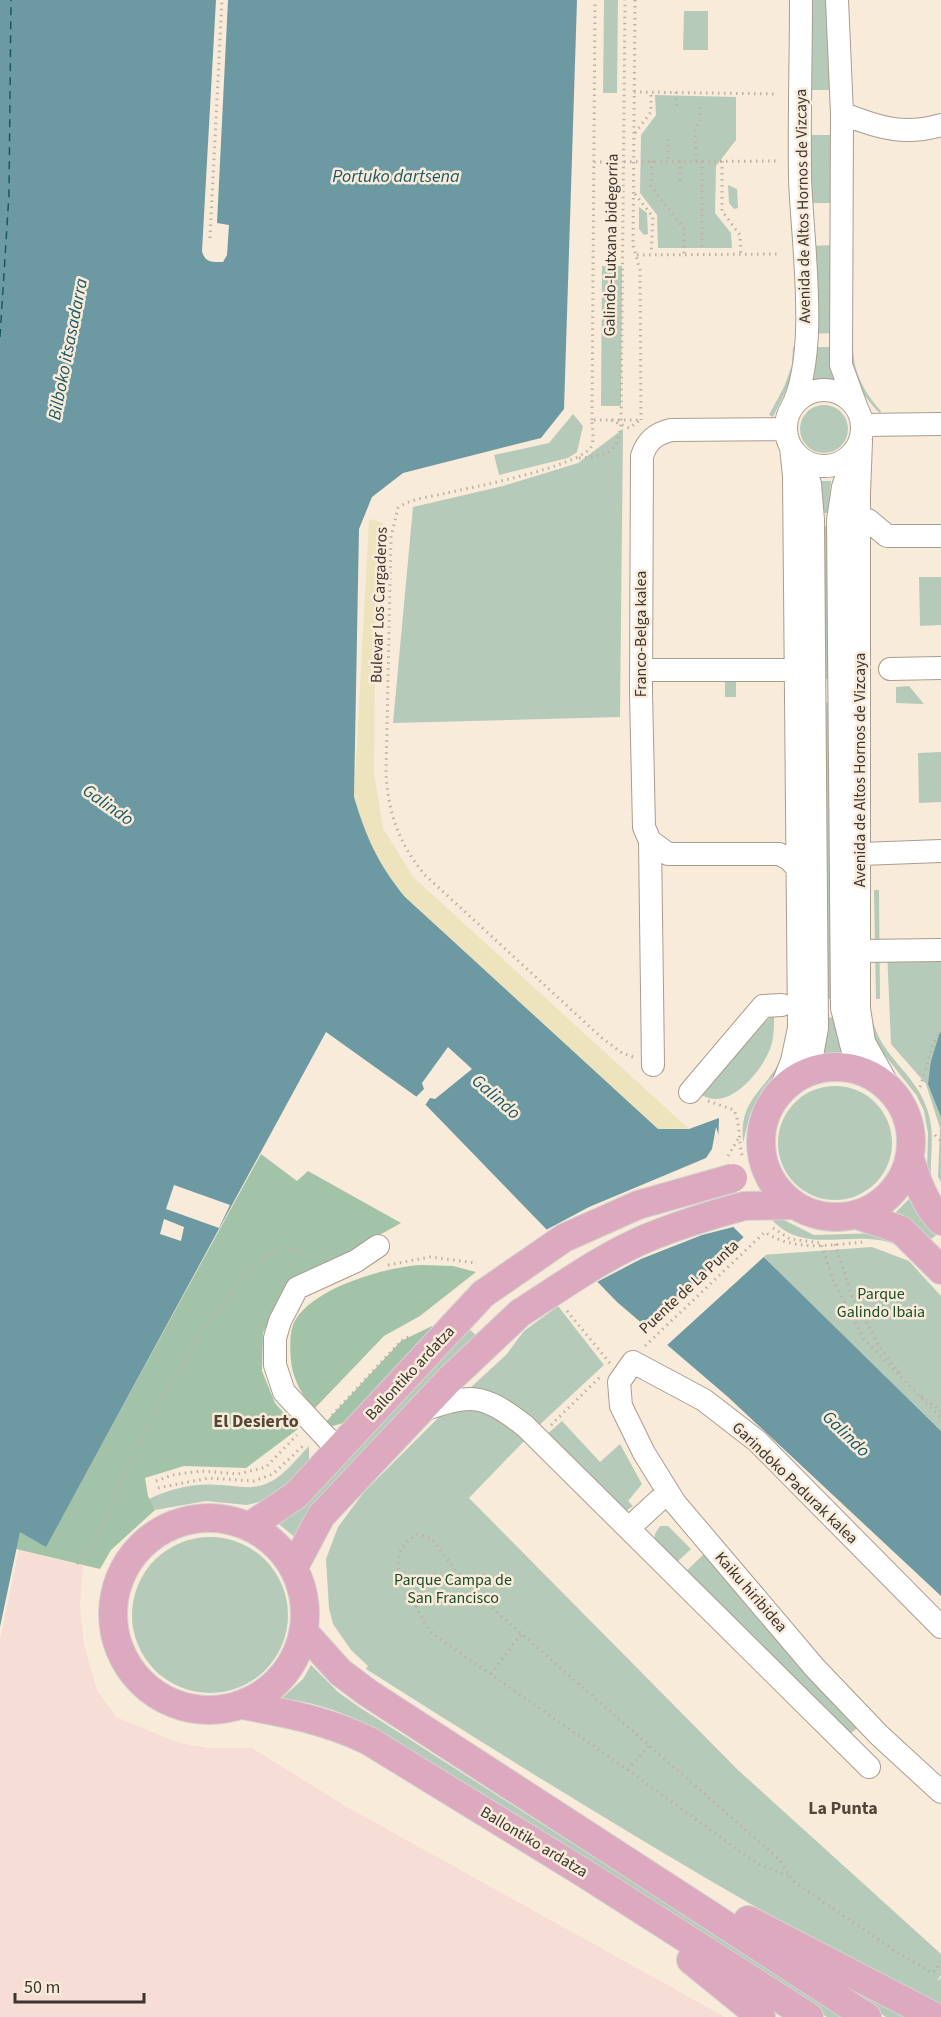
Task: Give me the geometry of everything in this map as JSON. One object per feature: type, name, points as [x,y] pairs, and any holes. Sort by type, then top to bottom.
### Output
[{"type":"main road","points":[[829,1067],[849,1068],[869,1074],[892,1092],[908,1120],[912,1135],[910,1159],[903,1178],[891,1194],[875,1207],[857,1215],[835,1218],[813,1214],[794,1205],[776,1188],[765,1167],[746,1143],[780,1091],[808,1072],[829,1067]]},
{"type":"main road","name":"Ballontiko ardatza","points":[[250,1526],[296,1495],[483,1294],[564,1238],[639,1205],[733,1178],[745,1166],[746,1143]]},
{"type":"main road","points":[[910,1159],[916,1181],[941,1221]]},
{"type":"main road","name":"Ballontiko ardatza","points":[[294,1567],[321,1516],[420,1411],[520,1313],[579,1275],[646,1239],[699,1219],[744,1206],[794,1205]]},
{"type":"main road","points":[[857,1215],[901,1230],[941,1269]]},
{"type":"main road","name":"Ballontiko ardatza","points":[[209,1518],[220,1518],[250,1526],[276,1544],[294,1567],[303,1588],[306,1610],[304,1632],[293,1663],[271,1688],[242,1705],[211,1711],[180,1706],[151,1692],[129,1669],[115,1641],[111,1609],[118,1578],[134,1551],[159,1530],[188,1519],[209,1518]]},
{"type":"main road","name":"Ballontiko ardatza","points":[[304,1632],[339,1672],[368,1693],[867,2017]]},
{"type":"main road","name":"Ballontiko ardatza","points":[[242,1705],[308,1717],[339,1726],[369,1742],[587,1875],[809,2017]]},
{"type":"main road","name":"Ballontiko ardatza","points":[[609,1849],[935,2017]]},
{"type":"main road","points":[[587,1875],[761,2017]]},
{"type":"street","points":[[786,0],[786,18],[792,37],[801,51]]},
{"type":"street","name":"Avenida de Altos Hornos de Vizcaya","points":[[791,436],[803,380],[807,340],[800,177],[801,0]]},
{"type":"street","name":"Avenida de Altos Hornos de Vizcaya","points":[[837,0],[842,174],[841,365],[859,431],[861,854],[859,1008],[864,1042],[892,1092]]},
{"type":"street","name":"Avenida de Altos Hornos de Vizcaya","points":[[839,50],[849,23],[852,0]]},
{"type":"street","points":[[849,116],[882,129],[923,130],[941,125]]},
{"type":"street","points":[[780,1091],[792,1061],[799,1028],[794,476],[791,436],[804,396],[822,390],[835,391],[846,397],[859,431]]},
{"type":"street","points":[[859,431],[941,424]]},
{"type":"street","name":"Franco-Belga kalea","points":[[653,1065],[650,841],[644,827],[640,468],[647,442],[660,433],[755,428],[791,436]]},
{"type":"street","points":[[791,436],[809,464],[822,467],[835,466],[859,431]]},
{"type":"street","name":"Avenida de Altos Hornos de Vizcaya","points":[[859,431],[843,487],[838,520],[842,1008],[850,1045],[869,1074]]},
{"type":"street","points":[[791,436],[810,484],[813,520],[817,1028],[808,1072]]},
{"type":"street","points":[[868,520],[887,536],[941,536]]},
{"type":"street","points":[[890,669],[941,668]]},
{"type":"street","points":[[641,670],[794,670]]},
{"type":"street","points":[[650,841],[658,849],[678,856],[779,854],[789,858],[798,869]]},
{"type":"street","points":[[861,854],[941,851]]},
{"type":"street","points":[[860,951],[941,950]]},
{"type":"street","points":[[690,1092],[763,1006],[782,1005]]},
{"type":"street","points":[[338,1450],[309,1422],[284,1392],[275,1365],[274,1338],[279,1321],[297,1288],[356,1261],[381,1256]]},
{"type":"street","name":"Kaiku hiribidea","points":[[627,1362],[619,1382],[621,1406],[644,1453],[668,1492],[815,1668],[873,1729],[941,1792]]},
{"type":"street","name":"Garindoko Padurak kalea","points":[[627,1362],[704,1400],[757,1442],[941,1627]]},
{"type":"street","points":[[420,1411],[463,1397],[480,1399],[495,1404],[525,1426],[630,1527],[869,1767]]},
{"type":"street","points":[[630,1527],[668,1492]]},
{"type":"street","points":[[852,1750],[873,1729]]},
{"type":"path","points":[[210,238],[222,0]]},
{"type":"path","points":[[575,459],[590,449],[593,441],[595,0]]},
{"type":"path","name":"Galindo-Lutxana bidegorria","points":[[575,459],[609,453],[619,442],[621,424],[625,0]]},
{"type":"path","points":[[635,0],[633,244],[640,270],[641,420]]},
{"type":"path","points":[[634,92],[778,94]]},
{"type":"path","points":[[634,134],[651,112],[651,92]]},
{"type":"path","points":[[676,92],[677,106]]},
{"type":"path","points":[[696,161],[695,128],[700,122],[700,105]]},
{"type":"path","points":[[668,140],[668,161]]},
{"type":"path","points":[[652,161],[651,186],[684,229],[684,254]]},
{"type":"path","points":[[680,161],[680,182]]},
{"type":"path","points":[[702,161],[702,247]]},
{"type":"path","points":[[722,161],[722,211],[740,236],[741,254]]},
{"type":"path","points":[[594,162],[778,161]]},
{"type":"path","points":[[633,192],[652,217],[651,255]]},
{"type":"path","points":[[637,255],[781,254]]},
{"type":"path","points":[[609,419],[629,428],[641,420]]},
{"type":"path","points":[[592,420],[641,420]]},
{"type":"path","name":"Bulevar Los Cargaderos","points":[[575,459],[510,479],[411,501],[398,508],[391,537],[387,792],[394,827],[425,875],[602,1038],[622,1053],[653,1065]]},
{"type":"path","points":[[921,1087],[929,1055],[941,1032]]},
{"type":"path","points":[[717,1103],[734,1110],[746,1143]]},
{"type":"path","points":[[935,1136],[941,1141]]},
{"type":"path","points":[[769,1225],[789,1239],[821,1243],[833,1280],[864,1339],[941,1418]]},
{"type":"path","name":"Puente de La Punta","points":[[549,1426],[627,1362],[765,1232],[778,1241],[793,1245],[822,1246]]},
{"type":"path","points":[[822,1246],[873,1241]]},
{"type":"path","points":[[835,1245],[852,1296],[879,1346],[908,1384],[941,1412]]},
{"type":"path","points":[[77,1564],[93,1545],[129,1462],[191,1346],[244,1281],[267,1256],[286,1247],[305,1253],[319,1277]]},
{"type":"path","points":[[381,1256],[430,1257],[477,1263]]},
{"type":"path","points":[[562,1305],[627,1362]]},
{"type":"path","points":[[156,1481],[172,1475],[201,1471],[238,1474],[266,1467],[309,1422]]},
{"type":"path","points":[[788,1876],[780,1860],[650,1744],[521,1634],[457,1572],[432,1539],[418,1534],[403,1546],[397,1563],[399,1572],[428,1630],[756,1863],[788,1876],[831,1909],[898,1953],[933,1972],[941,1962]]},
{"type":"path","points":[[490,1674],[521,1634]]},
{"type":"path","points":[[628,1770],[650,1744]]},
{"type":"shaded area","points":[[19,1550],[83,1566],[80,1606],[84,1645],[97,1690],[116,1717],[179,1743],[208,1748],[252,1748],[347,1807],[725,2017],[0,2017],[0,1640]]},
{"type":"green space","points":[[604,0],[618,0],[617,93],[603,93]]},
{"type":"green space","points":[[808,0],[830,0],[832,90],[808,90]]},
{"type":"green space","points":[[684,11],[708,11],[708,50],[683,50]]},
{"type":"green space","points":[[655,95],[736,97],[736,140],[716,166],[715,213],[731,233],[732,248],[658,248],[657,215],[640,193],[641,135],[656,115]]},
{"type":"green space","points":[[808,135],[832,135],[834,203],[809,203]]},
{"type":"green space","points":[[728,185],[737,189],[738,208],[734,209],[729,203]]},
{"type":"green space","points":[[639,207],[647,213],[648,234],[644,235],[639,229]]},
{"type":"green space","points":[[833,245],[832,333],[814,334],[810,246]]},
{"type":"green space","points":[[602,266],[622,266],[621,406],[601,406]]},
{"type":"green space","points":[[850,346],[853,346],[857,373],[869,396],[881,411],[880,413],[862,391],[853,365]]},
{"type":"green space","points":[[793,347],[796,347],[790,382],[773,417],[769,415],[784,387],[792,365]]},
{"type":"green space","points":[[814,347],[832,347],[834,379],[812,380]]},
{"type":"green space","points":[[819,405],[829,405],[844,415],[848,429],[847,438],[838,449],[829,453],[819,453],[804,443],[800,434],[800,424],[810,409]]},
{"type":"green space","points":[[573,414],[583,426],[577,452],[568,458],[499,475],[494,455],[549,443]]},
{"type":"green space","points":[[623,429],[620,717],[393,723],[413,507],[503,486],[578,463]]},
{"type":"green space","points":[[817,481],[831,481],[828,513],[821,513]]},
{"type":"green space","points":[[822,526],[828,526],[831,679],[823,679]]},
{"type":"green space","points":[[919,577],[941,577],[941,625],[920,626]]},
{"type":"green space","points":[[725,677],[736,677],[736,697],[725,697]]},
{"type":"green space","points":[[909,686],[924,704],[896,703],[896,687]]},
{"type":"green space","points":[[823,703],[831,703],[834,999],[827,999]]},
{"type":"green space","points":[[941,752],[941,802],[919,803],[918,753]]},
{"type":"green space","points":[[874,890],[879,890],[880,999],[876,999]]},
{"type":"green space","points":[[941,949],[941,1182],[938,1177],[940,1128],[926,1084],[891,1044],[887,950]]},
{"type":"green space","points":[[771,1016],[774,1016],[774,1033],[771,1045],[759,1069],[750,1080],[740,1089],[719,1099],[708,1098],[697,1091]]},
{"type":"green space","points":[[827,1017],[835,1018],[843,1053],[823,1054]]},
{"type":"green space","points":[[869,1017],[872,1017],[876,1031],[890,1055],[923,1098],[931,1128],[931,1177],[927,1174],[928,1133],[924,1111],[917,1096],[876,1044]]},
{"type":"green space","points":[[787,1044],[781,1067],[763,1089],[750,1114],[743,1143],[746,1111],[776,1068]]},
{"type":"green space","points":[[835,1086],[857,1091],[875,1103],[887,1121],[892,1143],[887,1165],[875,1183],[857,1195],[835,1200],[813,1195],[795,1183],[783,1165],[778,1143],[783,1121],[795,1103],[813,1091]]},
{"type":"green space","points":[[261,1154],[297,1181],[308,1171],[401,1223],[286,1287],[263,1333],[262,1371],[275,1403],[298,1429],[246,1468],[184,1466],[145,1478],[148,1496],[155,1510],[111,1550],[100,1569],[16,1549],[20,1531],[46,1546]]},
{"type":"green space","points":[[912,1196],[940,1232],[930,1240],[895,1213]]},
{"type":"green space","points":[[768,1215],[776,1216],[814,1235],[879,1233],[903,1248],[886,1241],[815,1240],[798,1236],[782,1229]]},
{"type":"green space","name":"Parque Galindo Ibaia","points":[[872,1247],[909,1261],[941,1296],[941,1431],[762,1255]]},
{"type":"green space","points":[[421,1265],[453,1266],[476,1272],[420,1316],[384,1336],[315,1408],[302,1392],[292,1366],[290,1339],[296,1319],[319,1297],[335,1288],[371,1275]]},
{"type":"green space","points":[[558,1306],[604,1365],[535,1429],[469,1389],[506,1355],[524,1331]]},
{"type":"green space","points":[[432,1326],[432,1335],[350,1421],[333,1426],[324,1424],[401,1341]]},
{"type":"green space","points":[[469,1329],[477,1336],[411,1399],[330,1487],[297,1539],[274,1520]]},
{"type":"green space","name":"Parque Campa de San Francisco","points":[[479,1406],[528,1437],[469,1498],[738,1770],[941,1954],[941,1975],[937,1981],[941,1978],[941,2008],[794,1929],[578,1802],[366,1669],[368,1666],[351,1650],[333,1624],[329,1608],[326,1559],[338,1527],[364,1492],[442,1414]]},
{"type":"green space","points":[[562,1421],[600,1462],[620,1444],[642,1484],[628,1501],[633,1506],[626,1511],[544,1437]]},
{"type":"green space","points":[[309,1446],[309,1464],[300,1475],[266,1500],[247,1505],[206,1501],[155,1510],[149,1499],[165,1492],[191,1486],[249,1487],[262,1485],[280,1476]]},
{"type":"green space","points":[[660,1526],[668,1526],[691,1549],[674,1565],[654,1543],[655,1534]]},
{"type":"green space","points":[[210,1537],[225,1538],[240,1543],[254,1550],[265,1560],[275,1571],[282,1585],[287,1600],[287,1630],[282,1645],[275,1659],[265,1670],[254,1680],[240,1687],[225,1692],[210,1693],[195,1692],[180,1687],[166,1680],[155,1670],[145,1659],[138,1645],[133,1630],[132,1615],[133,1600],[138,1585],[145,1571],[155,1560],[166,1550],[180,1543],[195,1538]]},
{"type":"green space","points":[[704,1554],[857,1728],[848,1736],[683,1574]]},
{"type":"green space","points":[[311,1665],[338,1692],[359,1707],[844,2017],[827,2017],[358,1720],[321,1706],[281,1699],[303,1679]]},
{"type":"green space","points":[[749,1930],[912,2017],[886,2017]]},
{"type":"sand","points":[[369,519],[383,523],[375,669],[374,772],[383,828],[413,877],[689,1129],[658,1129],[405,897],[387,873],[374,850],[354,797]]},
{"type":"water","points":[[0,0],[216,0],[202,251],[207,260],[223,262],[227,255],[229,225],[217,223],[228,0],[577,0],[564,409],[541,438],[403,473],[372,497],[359,529],[354,797],[374,850],[387,873],[405,897],[658,1129],[689,1129],[719,1118],[716,1210],[941,1431],[941,1596],[728,1397],[617,1302],[421,1100],[326,1032],[46,1547],[20,1532],[0,1627]]},
{"type":"water","points":[[940,1032],[941,1117],[928,1084],[931,1061]]},
{"type":"pier","points":[[448,1047],[472,1069],[435,1099],[430,1098],[424,1107],[415,1098],[424,1089],[422,1083]]},
{"type":"pier","points":[[716,1127],[721,1142],[719,1209],[737,1226],[702,1235],[641,1259],[595,1283],[544,1231],[589,1207],[706,1158],[712,1149]]},
{"type":"pier","points":[[174,1185],[230,1205],[219,1228],[166,1209]]},
{"type":"pier","points":[[164,1219],[184,1227],[181,1241],[160,1234]]},
{"type":"pier","points":[[746,1235],[766,1255],[665,1347],[644,1329]]},
{"type":"ferry route","points":[[0,337],[9,194],[11,0]]},
{"type":"district","name":"El Desierto","points":[[256,1421]]},
{"type":"district","name":"La Punta","points":[[843,1808]]},
{"type":"water label","name":"Portuko dartsena","points":[[396,176]]},
{"type":"water label","name":"Bilboko itsasadarra","points":[[68,349]]},
{"type":"water label","name":"Galindo","points":[[108,805]]},
{"type":"water label","name":"Galindo","points":[[496,1097]]},
{"type":"water label","name":"Galindo","points":[[846,1434]]}]
